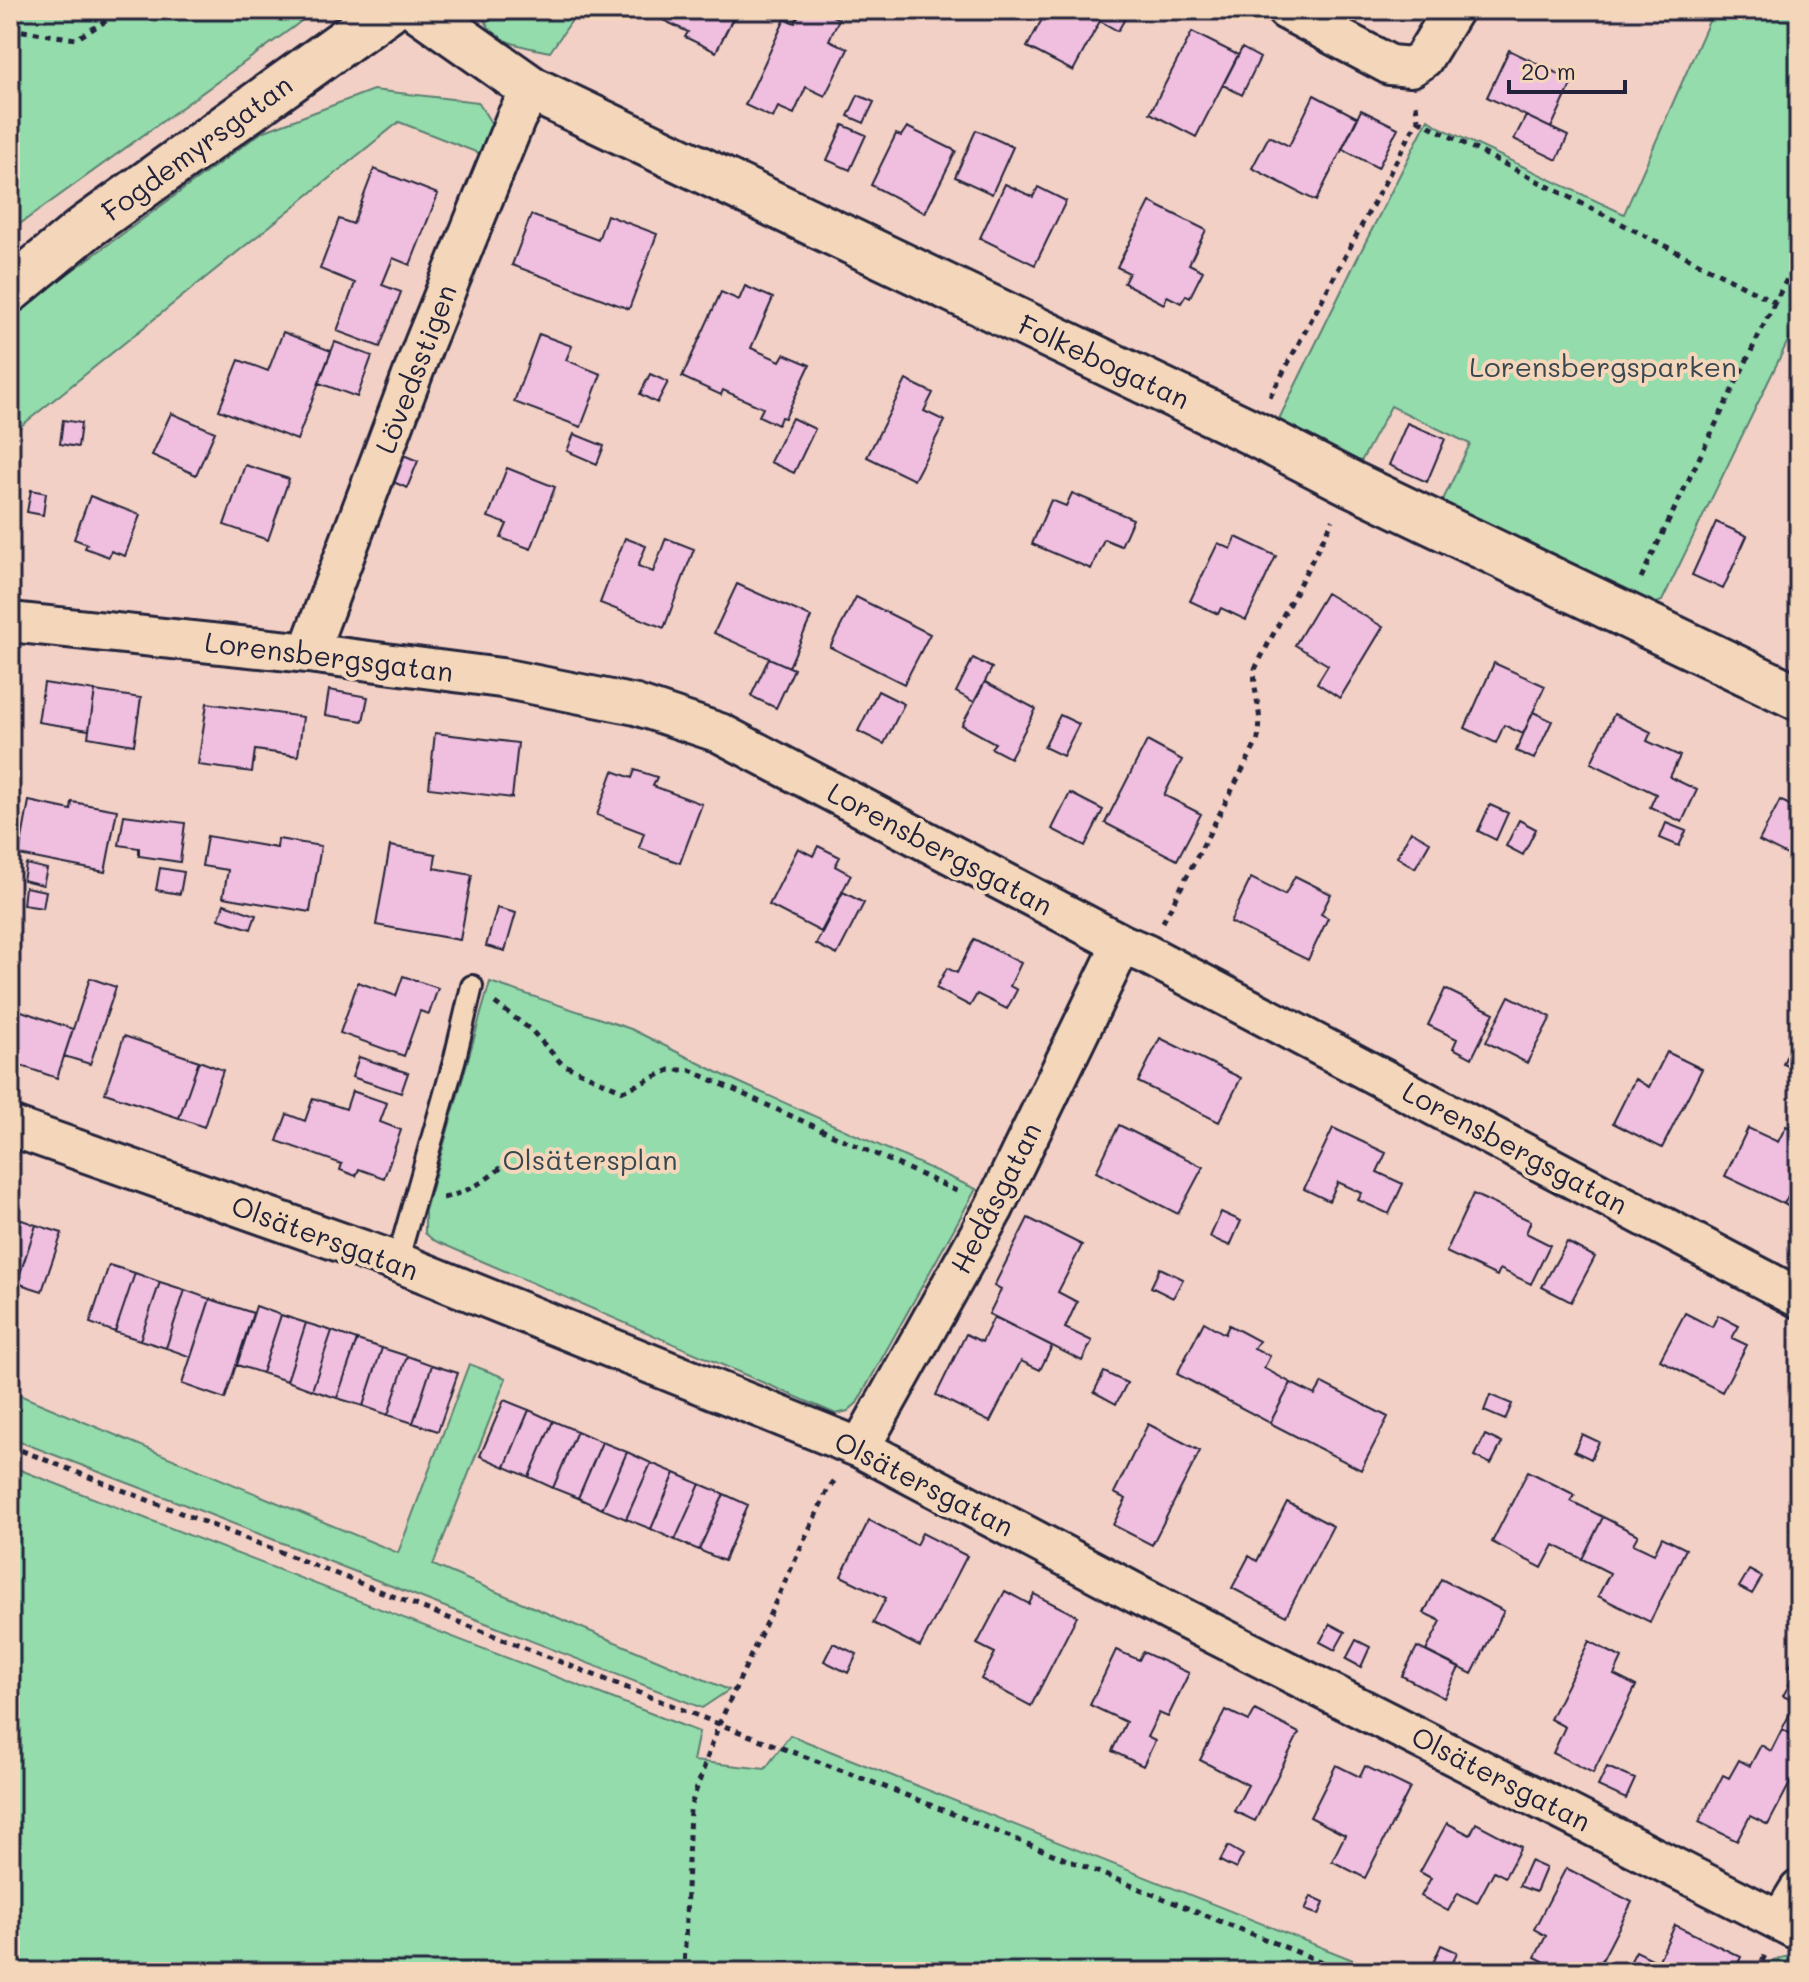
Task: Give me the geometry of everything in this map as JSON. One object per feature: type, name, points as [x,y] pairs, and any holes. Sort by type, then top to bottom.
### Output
[{"type":"street","name":"Fogdemyrsgatan","points":[[10,290],[85,228],[388,10]]},
{"type":"street","name":"Folkebogatan","points":[[420,10],[532,89],[1799,698]]},
{"type":"street","points":[[1286,10],[1390,65],[1411,67],[1423,59],[1453,10]]},
{"type":"street","name":"Lövedsstigen","points":[[308,653],[424,344],[516,118],[532,89]]},
{"type":"street","name":"Lorensbergsgatan","points":[[10,622],[308,653],[501,678],[636,705],[720,733],[1799,1298]]},
{"type":"street","name":"Hedåsgatan","points":[[860,1448],[1134,949]]},
{"type":"street","name":"Olsätersgatan","points":[[10,1126],[397,1262],[860,1448],[1173,1613],[1793,1914]]},
{"type":"lane","points":[[397,1262],[455,1058],[472,986]]},
{"type":"path","points":[[10,29],[76,39],[120,10]]},
{"type":"path","points":[[1251,432],[1418,120],[1411,67]]},
{"type":"path","points":[[1418,120],[1775,302]]},
{"type":"path","points":[[1624,614],[1799,256]]},
{"type":"path","points":[[1134,949],[1257,742],[1261,722],[1254,682],[1255,669],[1352,484]]},
{"type":"path","points":[[472,986],[532,1031],[562,1064],[623,1091],[670,1070],[690,1070],[994,1208]]},
{"type":"path","points":[[415,1201],[463,1193],[503,1166]]},
{"type":"path","points":[[10,1446],[898,1792],[1347,1972]]},
{"type":"path","points":[[684,1972],[690,1808],[719,1724],[827,1491],[860,1448]]},
{"type":"green space","points":[[10,10],[314,10],[10,231]]},
{"type":"green space","points":[[480,10],[579,10],[550,52],[517,45],[499,37],[485,22]]},
{"type":"green space","name":"Lorensbergsparken","points":[[1716,10],[1799,10],[1799,318],[1662,601],[1648,606],[1439,508],[1470,444],[1391,406],[1357,469],[1280,426],[1279,419],[1428,119],[1439,127],[1624,214]]},
{"type":"green space","points":[[373,90],[478,102],[496,131],[486,156],[399,122],[10,435],[10,316],[262,132]]},
{"type":"green space","name":"Olsätersplan","points":[[490,982],[631,1029],[723,1075],[976,1189],[857,1403],[848,1411],[836,1414],[433,1240],[425,1233],[425,1211]]},
{"type":"green space","points":[[469,1364],[506,1378],[433,1565],[729,1690],[702,1708],[10,1438],[10,1391],[398,1553]]},
{"type":"green space","points":[[10,1466],[699,1732],[693,1761],[765,1769],[790,1735],[1383,1972],[10,1972]]},
{"type":"green space","points":[[1791,1956],[1799,1959],[1799,1972],[1762,1972],[1770,1962]]},
{"type":"building","points":[[661,10],[737,10],[716,52],[685,37],[688,32],[657,17]]},
{"type":"building","points":[[801,10],[819,10],[839,19],[829,40],[848,49],[825,96],[806,87],[794,114],[778,107],[773,118],[745,105],[785,19],[795,23]]},
{"type":"building","points":[[1047,10],[1106,10],[1073,71],[1027,47]]},
{"type":"building","points":[[1106,10],[1130,10],[1118,31],[1100,21]]},
{"type":"building","points":[[1192,32],[1238,55],[1196,137],[1150,113]]},
{"type":"building","points":[[1242,48],[1260,58],[1242,95],[1223,85]]},
{"type":"building","points":[[1509,50],[1573,81],[1551,128],[1487,97]]},
{"type":"building","points":[[858,95],[874,102],[864,123],[848,116]]},
{"type":"building","points":[[1314,95],[1358,118],[1316,201],[1252,168],[1269,136],[1289,146]]},
{"type":"building","points":[[1361,110],[1398,128],[1378,168],[1342,149]]},
{"type":"building","points":[[1526,116],[1568,136],[1557,160],[1514,139]]},
{"type":"building","points":[[843,125],[866,135],[850,170],[827,160]]},
{"type":"building","points":[[907,127],[956,151],[925,213],[871,185],[896,134],[901,136]]},
{"type":"building","points":[[976,130],[1013,147],[992,194],[955,177]]},
{"type":"building","points":[[374,169],[438,194],[410,265],[393,258],[382,285],[401,292],[380,347],[337,331],[355,283],[320,269],[339,219],[353,224]]},
{"type":"building","points":[[1005,184],[1033,197],[1038,187],[1066,201],[1035,265],[980,238]]},
{"type":"building","points":[[1150,202],[1206,230],[1189,264],[1203,271],[1190,297],[1186,295],[1181,303],[1167,296],[1164,304],[1124,283],[1129,273],[1117,267]]},
{"type":"building","points":[[531,215],[598,240],[607,215],[657,234],[629,309],[512,265]]},
{"type":"building","points":[[745,286],[773,298],[751,348],[780,361],[784,354],[810,365],[785,418],[781,417],[778,425],[759,416],[763,408],[723,390],[721,395],[682,377],[721,292],[739,300]]},
{"type":"building","points":[[283,332],[331,351],[297,440],[219,410],[239,360],[268,371]]},
{"type":"building","points":[[539,334],[572,346],[566,360],[601,374],[581,427],[514,402]]},
{"type":"building","points":[[335,342],[372,356],[357,397],[319,383]]},
{"type":"building","points":[[650,374],[668,382],[657,403],[640,394]]},
{"type":"building","points":[[906,380],[933,393],[924,411],[945,421],[914,480],[867,457]]},
{"type":"building","points":[[171,413],[215,432],[196,475],[152,455]]},
{"type":"building","points":[[792,418],[815,429],[794,473],[770,462]]},
{"type":"building","points":[[63,420],[81,423],[78,447],[60,444]]},
{"type":"building","points":[[1407,423],[1445,439],[1427,482],[1389,465]]},
{"type":"building","points":[[574,434],[604,446],[597,464],[567,451]]},
{"type":"building","points":[[401,454],[418,461],[407,488],[391,481]]},
{"type":"building","points":[[245,465],[289,479],[268,540],[224,525]]},
{"type":"building","points":[[507,468],[555,487],[531,549],[501,538],[507,524],[488,517]]},
{"type":"building","points":[[31,490],[46,493],[43,515],[27,512]]},
{"type":"building","points":[[1072,493],[1133,519],[1121,546],[1104,539],[1091,569],[1032,544],[1051,500],[1066,506]]},
{"type":"building","points":[[90,496],[140,515],[125,556],[111,551],[109,557],[85,548],[87,544],[74,539]]},
{"type":"building","points":[[10,521],[15,522],[10,556]]},
{"type":"building","points":[[1716,522],[1747,536],[1723,589],[1692,575]]},
{"type":"building","points":[[1236,537],[1276,556],[1246,620],[1221,608],[1218,614],[1190,601],[1218,543],[1231,549]]},
{"type":"building","points":[[625,538],[646,546],[638,566],[653,572],[666,538],[694,549],[664,628],[600,603]]},
{"type":"building","points":[[737,584],[811,617],[789,667],[714,633]]},
{"type":"building","points":[[1326,593],[1383,627],[1340,698],[1317,683],[1328,665],[1295,645]]},
{"type":"building","points":[[856,597],[930,634],[904,684],[830,647]]},
{"type":"building","points":[[1799,608],[1799,628],[1792,624]]},
{"type":"building","points":[[769,658],[794,669],[776,708],[751,696]]},
{"type":"building","points":[[973,658],[992,668],[974,702],[956,692]]},
{"type":"building","points":[[1494,663],[1545,686],[1523,734],[1504,725],[1496,743],[1465,728]]},
{"type":"building","points":[[985,682],[1036,709],[1010,758],[991,748],[995,743],[962,725]]},
{"type":"building","points":[[44,683],[95,691],[89,730],[38,722]]},
{"type":"building","points":[[329,690],[368,697],[363,721],[325,715]]},
{"type":"building","points":[[95,691],[141,698],[134,745],[88,737]]},
{"type":"building","points":[[878,691],[904,704],[884,744],[858,731]]},
{"type":"building","points":[[207,703],[303,717],[298,756],[255,750],[252,772],[198,765]]},
{"type":"building","points":[[1533,712],[1552,721],[1534,759],[1516,751]]},
{"type":"building","points":[[1614,714],[1651,732],[1647,741],[1680,756],[1670,777],[1697,790],[1682,822],[1650,807],[1656,794],[1591,763]]},
{"type":"building","points":[[1060,715],[1079,724],[1063,756],[1044,747]]},
{"type":"building","points":[[435,733],[518,743],[512,798],[429,788]]},
{"type":"building","points":[[1147,741],[1182,760],[1164,795],[1201,814],[1177,860],[1105,823]]},
{"type":"building","points":[[635,770],[657,777],[653,786],[702,804],[680,863],[639,848],[644,833],[597,815],[613,771],[632,778]]},
{"type":"building","points":[[1070,793],[1103,810],[1085,846],[1052,829]]},
{"type":"building","points":[[1780,800],[1799,810],[1799,861],[1759,841]]},
{"type":"building","points":[[29,801],[71,810],[72,802],[117,810],[105,872],[19,855]]},
{"type":"building","points":[[1490,805],[1508,813],[1496,840],[1478,831]]},
{"type":"building","points":[[124,815],[185,823],[180,862],[139,856],[139,848],[119,845]]},
{"type":"building","points":[[1519,820],[1536,829],[1523,855],[1506,846]]},
{"type":"building","points":[[1666,823],[1686,831],[1679,846],[1660,838]]},
{"type":"building","points":[[1411,831],[1430,842],[1415,868],[1397,857]]},
{"type":"building","points":[[207,836],[277,848],[278,839],[321,846],[310,912],[223,897],[228,870],[202,866]]},
{"type":"building","points":[[390,846],[436,854],[434,868],[472,875],[460,940],[376,925]]},
{"type":"building","points":[[818,846],[840,857],[835,866],[851,875],[821,932],[769,905],[798,848],[813,856]]},
{"type":"building","points":[[26,864],[47,869],[43,885],[23,880]]},
{"type":"building","points":[[160,868],[184,872],[180,894],[156,890]]},
{"type":"building","points":[[1295,876],[1331,894],[1321,914],[1328,918],[1308,960],[1230,922],[1251,878],[1285,895]]},
{"type":"building","points":[[25,887],[46,891],[43,908],[23,905]]},
{"type":"building","points":[[843,892],[864,903],[837,955],[816,944]]},
{"type":"building","points":[[224,904],[256,915],[251,929],[219,919]]},
{"type":"building","points":[[497,908],[516,913],[505,951],[486,946]]},
{"type":"building","points":[[974,939],[1021,963],[1010,986],[1017,990],[1007,1009],[977,994],[970,1006],[936,988],[947,968],[957,973]]},
{"type":"building","points":[[403,976],[438,988],[429,1014],[420,1011],[404,1056],[340,1033],[358,982],[396,996]]},
{"type":"building","points":[[90,978],[116,987],[90,1064],[64,1056]]},
{"type":"building","points":[[1445,989],[1494,1013],[1472,1058],[1453,1048],[1457,1039],[1428,1025]]},
{"type":"building","points":[[1509,996],[1551,1017],[1527,1063],[1486,1042]]},
{"type":"building","points":[[10,1007],[73,1029],[57,1078],[10,1062]]},
{"type":"building","points":[[124,1036],[199,1061],[179,1118],[105,1093]]},
{"type":"building","points":[[1160,1038],[1241,1078],[1219,1122],[1138,1082]]},
{"type":"building","points":[[1792,1043],[1799,1046],[1799,1070],[1783,1064]]},
{"type":"building","points":[[1667,1052],[1702,1069],[1662,1148],[1613,1123],[1635,1079],[1649,1087]]},
{"type":"building","points":[[359,1057],[408,1073],[401,1093],[352,1077]]},
{"type":"building","points":[[199,1061],[223,1070],[204,1127],[179,1118]]},
{"type":"building","points":[[352,1091],[387,1103],[380,1122],[401,1130],[384,1178],[359,1169],[356,1176],[340,1170],[342,1164],[277,1141],[287,1114],[305,1121],[313,1098],[346,1109]]},
{"type":"building","points":[[1119,1125],[1203,1167],[1178,1214],[1096,1172]]},
{"type":"building","points":[[1786,1126],[1799,1132],[1799,1174],[1784,1204],[1725,1176],[1748,1128],[1778,1142]]},
{"type":"building","points":[[1333,1128],[1386,1153],[1377,1172],[1403,1184],[1389,1214],[1358,1200],[1362,1193],[1338,1182],[1329,1201],[1304,1189]]},
{"type":"building","points":[[1799,1174],[1799,1212],[1784,1204]]},
{"type":"building","points":[[1473,1194],[1531,1221],[1526,1233],[1550,1245],[1531,1284],[1500,1269],[1497,1276],[1446,1252]]},
{"type":"building","points":[[1221,1212],[1241,1221],[1230,1246],[1210,1237]]},
{"type":"building","points":[[11,1216],[36,1225],[17,1283],[10,1281]]},
{"type":"building","points":[[1028,1218],[1082,1245],[1058,1292],[1077,1302],[1065,1328],[1092,1341],[1082,1361],[989,1314],[1001,1290],[994,1286]]},
{"type":"building","points":[[36,1225],[62,1233],[42,1291],[17,1283]]},
{"type":"building","points":[[1567,1242],[1595,1257],[1571,1302],[1542,1287]]},
{"type":"building","points":[[109,1265],[135,1273],[115,1332],[90,1323]]},
{"type":"building","points":[[1160,1268],[1183,1279],[1173,1298],[1151,1287]]},
{"type":"building","points":[[135,1273],[160,1282],[140,1340],[115,1332]]},
{"type":"building","points":[[160,1282],[185,1290],[166,1348],[140,1340]]},
{"type":"building","points":[[185,1290],[210,1299],[191,1357],[166,1348]]},
{"type":"building","points":[[210,1299],[253,1313],[225,1399],[182,1384]]},
{"type":"building","points":[[256,1306],[281,1315],[262,1373],[237,1365]]},
{"type":"building","points":[[1685,1313],[1712,1327],[1718,1315],[1739,1326],[1732,1338],[1747,1345],[1722,1392],[1660,1360]]},
{"type":"building","points":[[281,1315],[306,1323],[287,1381],[262,1373]]},
{"type":"building","points":[[994,1317],[1052,1346],[1040,1370],[1021,1361],[990,1422],[936,1395],[966,1334],[982,1342]]},
{"type":"building","points":[[1204,1322],[1225,1334],[1229,1325],[1259,1341],[1254,1348],[1270,1356],[1264,1368],[1291,1383],[1270,1423],[1177,1374]]},
{"type":"building","points":[[306,1323],[332,1331],[312,1390],[287,1381]]},
{"type":"building","points":[[332,1331],[357,1340],[337,1398],[312,1390]]},
{"type":"building","points":[[357,1340],[382,1348],[363,1406],[337,1398]]},
{"type":"building","points":[[382,1348],[407,1356],[388,1415],[363,1406]]},
{"type":"building","points":[[407,1356],[432,1365],[413,1423],[388,1415]]},
{"type":"building","points":[[432,1365],[458,1373],[438,1431],[413,1423]]},
{"type":"building","points":[[1104,1372],[1127,1383],[1116,1404],[1094,1392]]},
{"type":"building","points":[[1291,1383],[1315,1395],[1322,1383],[1388,1417],[1361,1470],[1270,1423]]},
{"type":"building","points":[[1490,1395],[1512,1404],[1505,1420],[1484,1411]]},
{"type":"building","points":[[504,1400],[529,1410],[505,1467],[480,1456]]},
{"type":"building","points":[[529,1410],[553,1421],[529,1477],[505,1467]]},
{"type":"building","points":[[553,1421],[577,1431],[553,1488],[529,1477]]},
{"type":"building","points":[[1148,1424],[1200,1451],[1152,1545],[1113,1525],[1126,1499],[1114,1493]]},
{"type":"building","points":[[577,1431],[602,1442],[578,1498],[553,1488]]},
{"type":"building","points":[[1582,1434],[1599,1442],[1591,1459],[1574,1451]]},
{"type":"building","points":[[1485,1435],[1502,1443],[1491,1464],[1475,1456]]},
{"type":"building","points":[[602,1442],[627,1452],[602,1509],[578,1498]]},
{"type":"building","points":[[627,1452],[651,1463],[626,1519],[602,1509]]},
{"type":"building","points":[[651,1463],[675,1473],[651,1529],[626,1519]]},
{"type":"building","points":[[1528,1471],[1575,1495],[1571,1501],[1603,1517],[1582,1559],[1554,1545],[1542,1568],[1492,1542]]},
{"type":"building","points":[[675,1473],[700,1484],[675,1540],[651,1529]]},
{"type":"building","points":[[700,1484],[724,1494],[699,1550],[675,1540]]},
{"type":"building","points":[[724,1494],[748,1505],[724,1561],[699,1550]]},
{"type":"building","points":[[1287,1502],[1333,1526],[1286,1616],[1232,1588],[1249,1556],[1257,1561]]},
{"type":"building","points":[[1799,1514],[1799,1535],[1790,1530]]},
{"type":"building","points":[[1603,1517],[1638,1535],[1633,1544],[1654,1554],[1662,1537],[1686,1549],[1650,1622],[1598,1596],[1610,1573],[1582,1559]]},
{"type":"building","points":[[869,1520],[916,1545],[922,1533],[967,1556],[920,1647],[873,1623],[886,1598],[841,1576]]},
{"type":"building","points":[[1749,1570],[1762,1577],[1752,1594],[1739,1587]]},
{"type":"building","points":[[1441,1579],[1504,1611],[1472,1674],[1426,1651],[1441,1621],[1424,1613]]},
{"type":"building","points":[[1005,1591],[1029,1604],[1034,1594],[1077,1616],[1031,1706],[981,1679],[995,1653],[977,1644]]},
{"type":"building","points":[[1330,1624],[1345,1632],[1335,1650],[1320,1642]]},
{"type":"building","points":[[1356,1640],[1370,1647],[1361,1667],[1346,1659]]},
{"type":"building","points":[[1589,1641],[1622,1658],[1614,1675],[1636,1686],[1593,1773],[1553,1753],[1565,1727],[1550,1719]]},
{"type":"building","points":[[833,1643],[857,1654],[848,1673],[824,1661]]},
{"type":"building","points":[[1417,1647],[1459,1668],[1444,1698],[1402,1676]]},
{"type":"building","points":[[1798,1649],[1799,1738],[1782,1729],[1796,1702],[1783,1696],[1795,1674],[1788,1670]]},
{"type":"building","points":[[1116,1650],[1139,1660],[1143,1652],[1189,1673],[1168,1717],[1159,1713],[1147,1737],[1155,1741],[1143,1766],[1112,1751],[1126,1722],[1090,1705]]},
{"type":"building","points":[[1226,1710],[1249,1721],[1255,1710],[1299,1733],[1255,1821],[1234,1811],[1248,1785],[1200,1760]]},
{"type":"building","points":[[1782,1729],[1799,1738],[1799,1766],[1768,1825],[1750,1816],[1737,1841],[1699,1822],[1723,1775],[1729,1778],[1739,1760],[1750,1766],[1761,1745],[1771,1751]]},
{"type":"building","points":[[1336,1765],[1360,1777],[1365,1766],[1410,1788],[1365,1878],[1332,1861],[1345,1835],[1310,1817]]},
{"type":"building","points":[[1607,1767],[1635,1779],[1626,1799],[1598,1786]]},
{"type":"building","points":[[1447,1823],[1470,1835],[1476,1823],[1521,1847],[1505,1877],[1494,1871],[1477,1903],[1458,1893],[1448,1911],[1421,1896],[1431,1878],[1420,1872]]},
{"type":"building","points":[[1228,1846],[1243,1855],[1236,1869],[1220,1861]]},
{"type":"building","points":[[1530,1861],[1546,1868],[1536,1892],[1519,1886]]},
{"type":"building","points":[[1566,1868],[1632,1902],[1596,1972],[1565,1972],[1535,1957],[1546,1936],[1534,1929]]},
{"type":"building","points":[[1311,1896],[1324,1902],[1319,1915],[1305,1910]]},
{"type":"building","points":[[1675,1925],[1741,1957],[1734,1972],[1625,1972],[1636,1951],[1658,1962]]},
{"type":"building","points":[[1441,1945],[1457,1952],[1449,1972],[1431,1968]]}]
